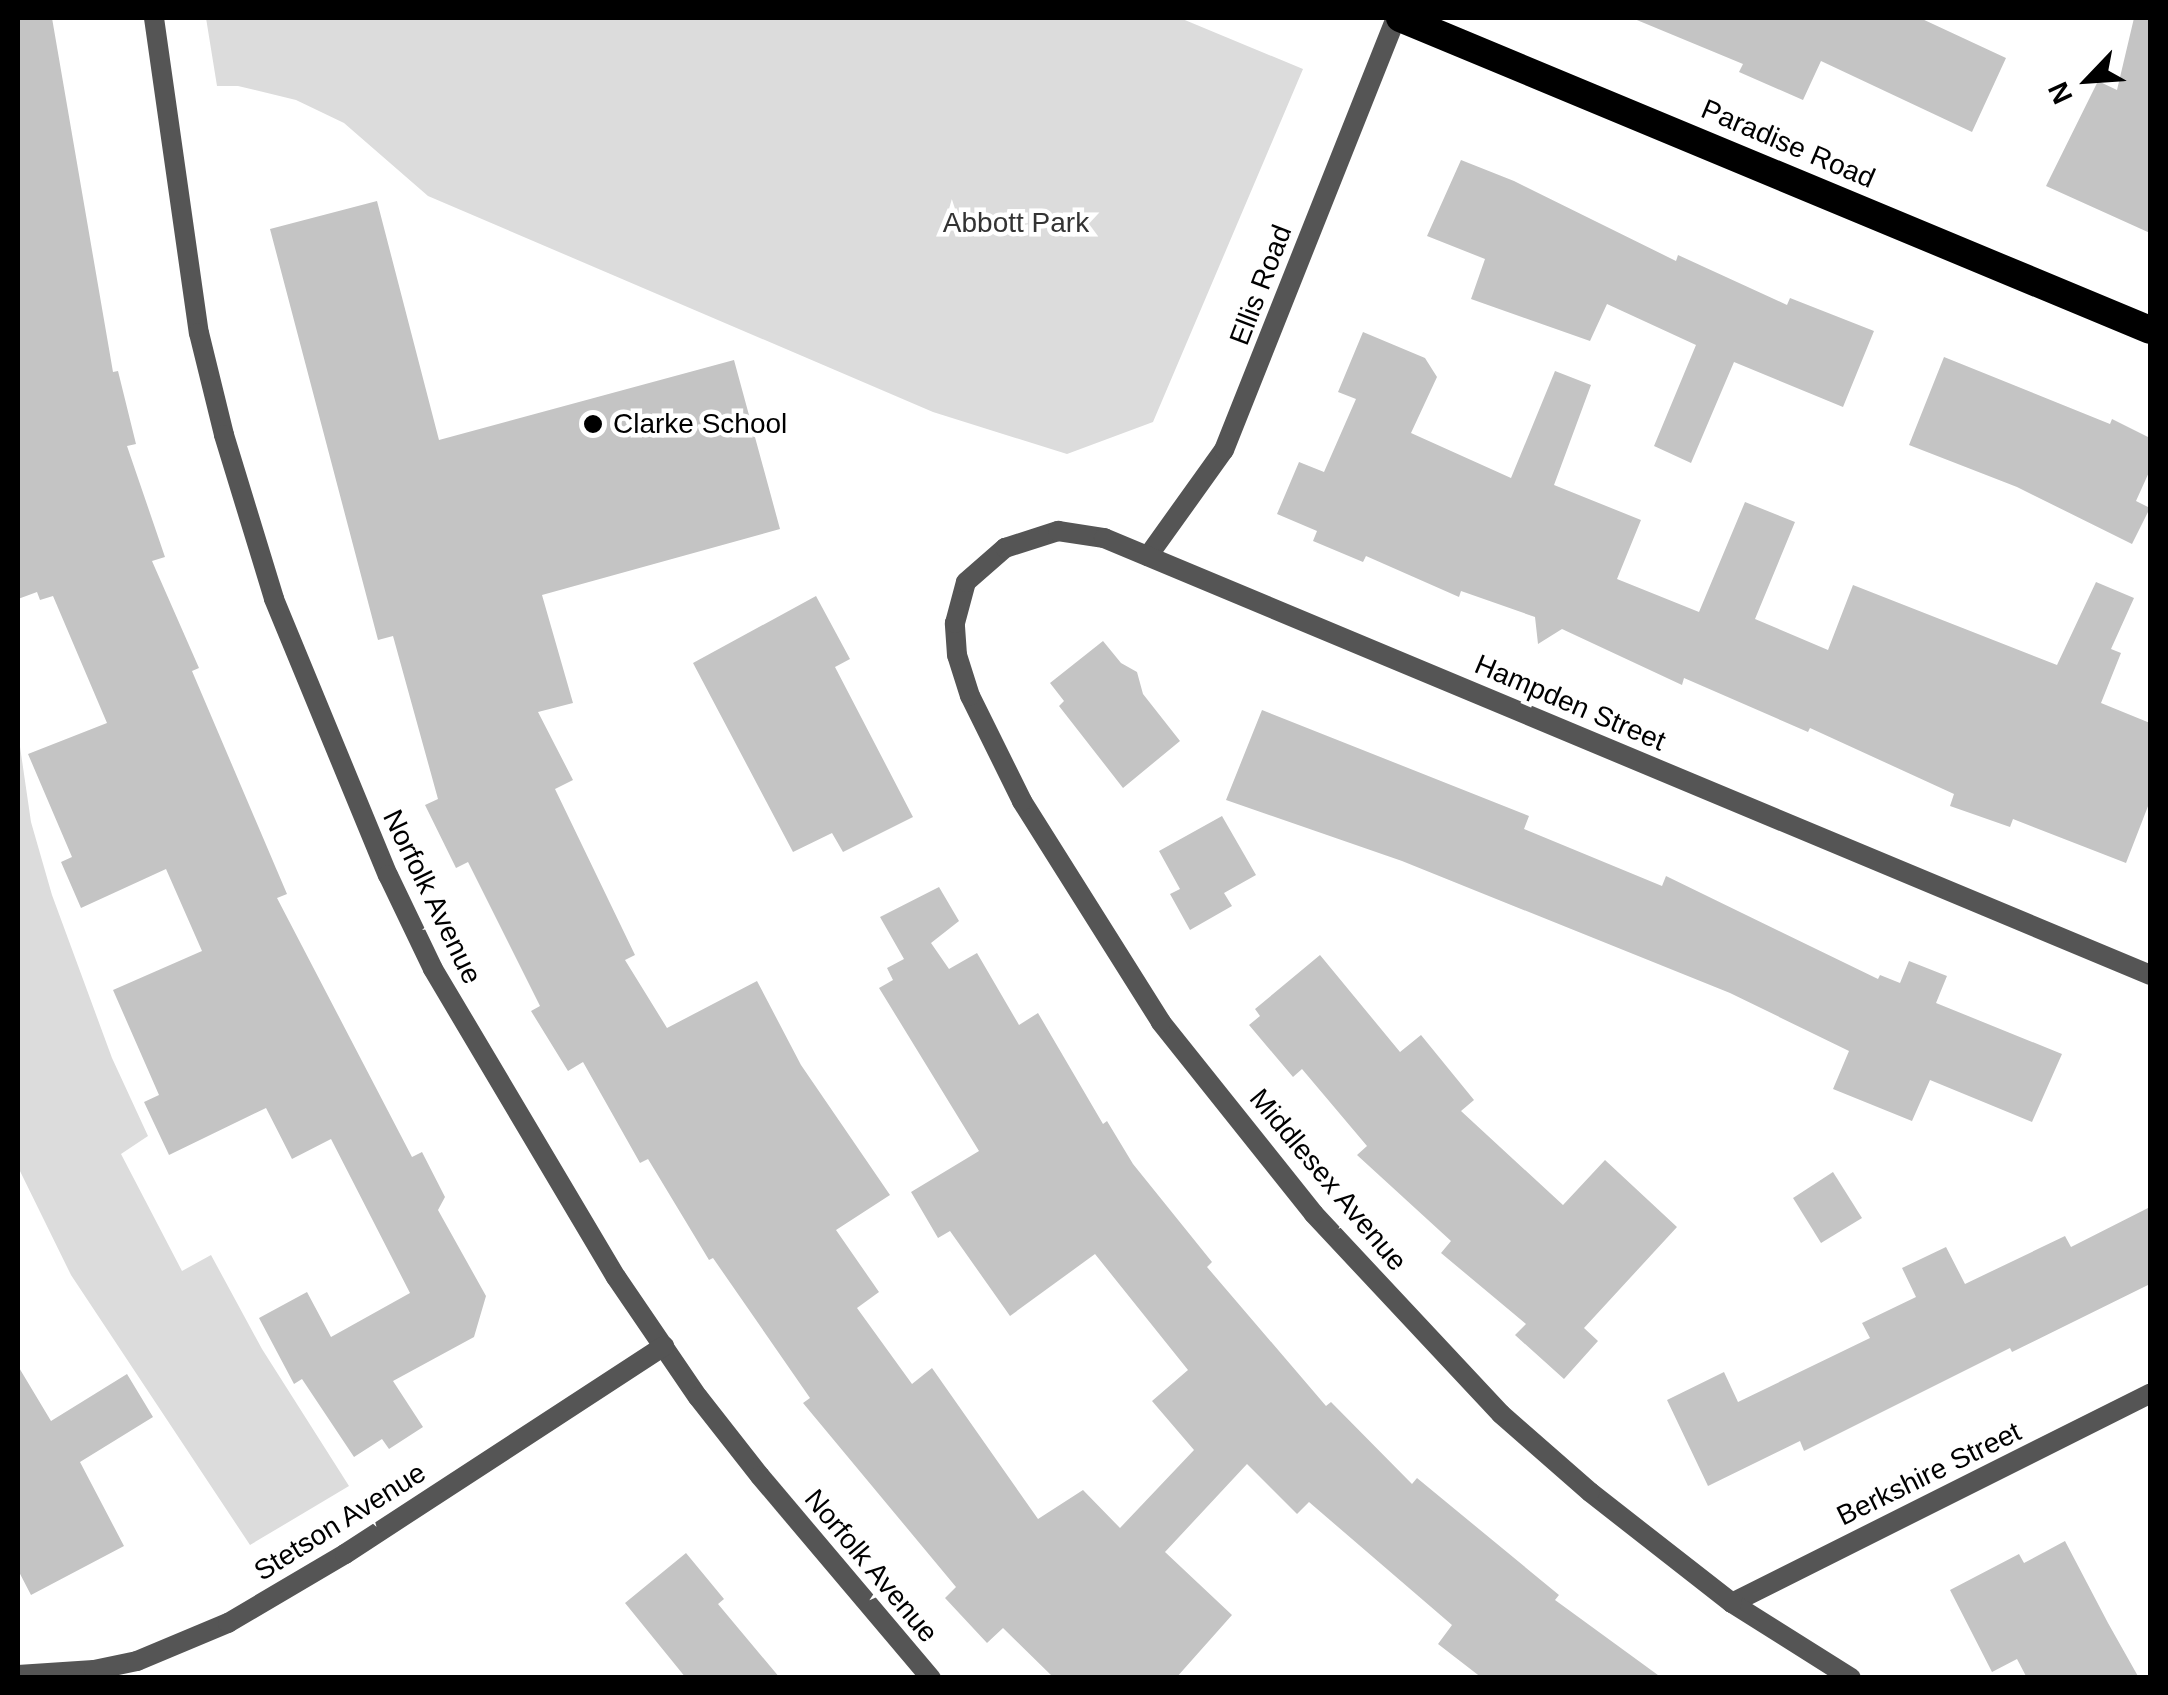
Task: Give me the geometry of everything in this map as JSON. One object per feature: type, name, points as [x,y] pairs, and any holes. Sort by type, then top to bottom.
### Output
[{"type":"highway","name":"Paradise Road","points":[[1398,18],[2150,330]]},
{"type":"street","name":"Norfolk Avenue","points":[[154,18],[198,332],[224,436],[274,599],[348,787],[433,969],[570,1202],[664,1346],[808,1537],[931,1678]]},
{"type":"street","name":"Ellis Road","points":[[1148,556],[1224,450],[1398,18]]},
{"type":"street","name":"Hampden Street","points":[[971,578],[1005,548],[1058,531],[1104,538],[2150,975]]},
{"type":"street","name":"Middlesex Avenue","points":[[971,578],[966,582],[955,623],[957,655],[970,696],[1022,801],[1161,1022],[1314,1214],[1474,1387],[1590,1492],[1732,1603],[1852,1678]]},
{"type":"street","name":"Stetson Avenue","points":[[18,1675],[94,1670],[137,1660],[228,1623],[345,1554],[664,1346]]},
{"type":"street","name":"Berkshire Street","points":[[1732,1603],[2150,1394]]},
{"type":"green space","name":"Abbott Park","points":[[206,18],[1180,18],[1303,69],[1153,422],[1067,454],[933,412],[428,196],[344,123],[296,100],[238,86],[217,86]]},
{"type":"green space","points":[[18,733],[31,822],[52,895],[112,1058],[148,1136],[121,1154],[182,1271],[211,1255],[262,1349],[349,1486],[250,1545],[71,1275],[18,1167]]},
{"type":"building","points":[[18,18],[52,18],[113,372],[118,371],[136,444],[127,446],[165,557],[152,561],[199,668],[192,671],[287,894],[277,898],[412,1157],[422,1152],[445,1197],[438,1210],[486,1296],[474,1337],[393,1381],[423,1427],[389,1449],[382,1439],[354,1457],[302,1379],[294,1384],[259,1318],[307,1292],[331,1337],[410,1293],[331,1139],[292,1159],[266,1108],[169,1155],[144,1102],[159,1095],[113,990],[202,951],[166,869],[81,908],[61,862],[72,857],[28,754],[107,723],[53,596],[40,600],[37,592],[18,599]]},
{"type":"building","points":[[1632,18],[1920,18],[2006,58],[1972,132],[1821,61],[1803,100],[1739,72],[1743,64]]},
{"type":"building","points":[[2134,18],[2150,20],[2150,233],[2046,186],[2098,81],[2117,90]]},
{"type":"building","points":[[1461,160],[1514,181],[1676,261],[1678,255],[1787,305],[1790,298],[1874,331],[1843,407],[1734,362],[1691,463],[1654,446],[1696,345],[1607,304],[1590,341],[1471,299],[1485,259],[1427,236]]},
{"type":"building","points":[[377,201],[439,440],[734,360],[780,529],[542,595],[573,703],[538,712],[573,780],[555,789],[635,955],[625,960],[667,1028],[757,981],[801,1065],[890,1195],[836,1230],[879,1292],[857,1308],[912,1384],[932,1368],[1038,1519],[1083,1490],[1120,1528],[1194,1450],[1152,1401],[1188,1370],[1095,1254],[1010,1316],[950,1231],[938,1238],[911,1192],[979,1151],[879,988],[893,980],[887,968],[904,959],[880,917],[939,887],[959,921],[931,943],[949,969],[977,953],[1019,1025],[1038,1013],[1103,1124],[1107,1121],[1133,1164],[1212,1262],[1207,1267],[1326,1406],[1331,1402],[1412,1484],[1417,1478],[1559,1595],[1555,1600],[1662,1678],[1482,1678],[1438,1644],[1452,1625],[1309,1502],[1297,1514],[1247,1464],[1165,1552],[1232,1615],[1176,1678],[1054,1678],[1003,1628],[987,1643],[945,1598],[956,1587],[803,1403],[810,1398],[713,1258],[709,1260],[648,1159],[640,1163],[583,1062],[568,1071],[531,1011],[540,1006],[468,862],[456,868],[425,805],[438,799],[393,636],[378,640],[270,229]]},
{"type":"building","points":[[1363,332],[1425,358],[1437,377],[1411,433],[1511,478],[1555,371],[1591,385],[1554,485],[1641,520],[1617,579],[1699,612],[1745,502],[1795,522],[1755,619],[1828,650],[1853,585],[2057,665],[2096,582],[2134,598],[2111,649],[2121,653],[2101,703],[2150,723],[2150,801],[2126,863],[2013,819],[2010,827],[1950,806],[1954,794],[1810,728],[1808,732],[1684,678],[1682,685],[1562,629],[1538,644],[1535,617],[1461,591],[1459,597],[1366,556],[1363,562],[1313,541],[1317,531],[1277,514],[1299,462],[1324,472],[1356,399],[1338,392]]},
{"type":"building","points":[[1944,357],[2110,424],[2112,419],[2150,438],[2150,470],[2136,501],[2150,508],[2132,544],[2017,487],[1909,445]]},
{"type":"building","points":[[816,596],[850,659],[835,667],[913,817],[843,852],[832,833],[793,852],[693,663]]},
{"type":"building","points":[[1103,641],[1121,663],[1137,672],[1143,694],[1180,741],[1123,788],[1059,706],[1064,701],[1050,683]]},
{"type":"building","points":[[1262,710],[1529,816],[1524,829],[1662,886],[1666,876],[1878,979],[1880,975],[1900,983],[1909,961],[1947,976],[1936,1003],[2062,1054],[2032,1122],[1930,1080],[1912,1121],[1833,1089],[1849,1051],[1730,993],[1402,861],[1226,800]]},
{"type":"building","points":[[1222,816],[1256,875],[1224,893],[1232,906],[1190,930],[1170,894],[1180,889],[1159,851]]},
{"type":"building","points":[[1320,955],[1400,1052],[1421,1035],[1474,1100],[1461,1111],[1563,1205],[1605,1160],[1677,1227],[1584,1328],[1598,1341],[1564,1379],[1515,1335],[1526,1324],[1441,1253],[1451,1241],[1357,1155],[1367,1146],[1302,1069],[1293,1077],[1249,1025],[1260,1016],[1255,1009]]},
{"type":"building","points":[[1833,1172],[1862,1218],[1821,1243],[1793,1198]]},
{"type":"building","points":[[2150,1207],[2150,1284],[2012,1352],[2010,1348],[1804,1451],[1800,1441],[1708,1486],[1667,1400],[1724,1372],[1738,1402],[1870,1338],[1862,1323],[1916,1297],[1902,1268],[1946,1247],[1965,1284],[2065,1236],[2071,1247]]},
{"type":"building","points":[[18,1366],[51,1421],[127,1374],[153,1417],[80,1462],[124,1546],[31,1595],[18,1570]]},
{"type":"building","points":[[2065,1541],[2139,1678],[2027,1678],[2017,1659],[1992,1672],[1950,1590],[2019,1554],[2024,1563]]},
{"type":"building","points":[[686,1553],[724,1599],[718,1604],[780,1678],[686,1678],[625,1603]]},
{"type":"place","name":"Clarke School","points":[[593,424]]}]
